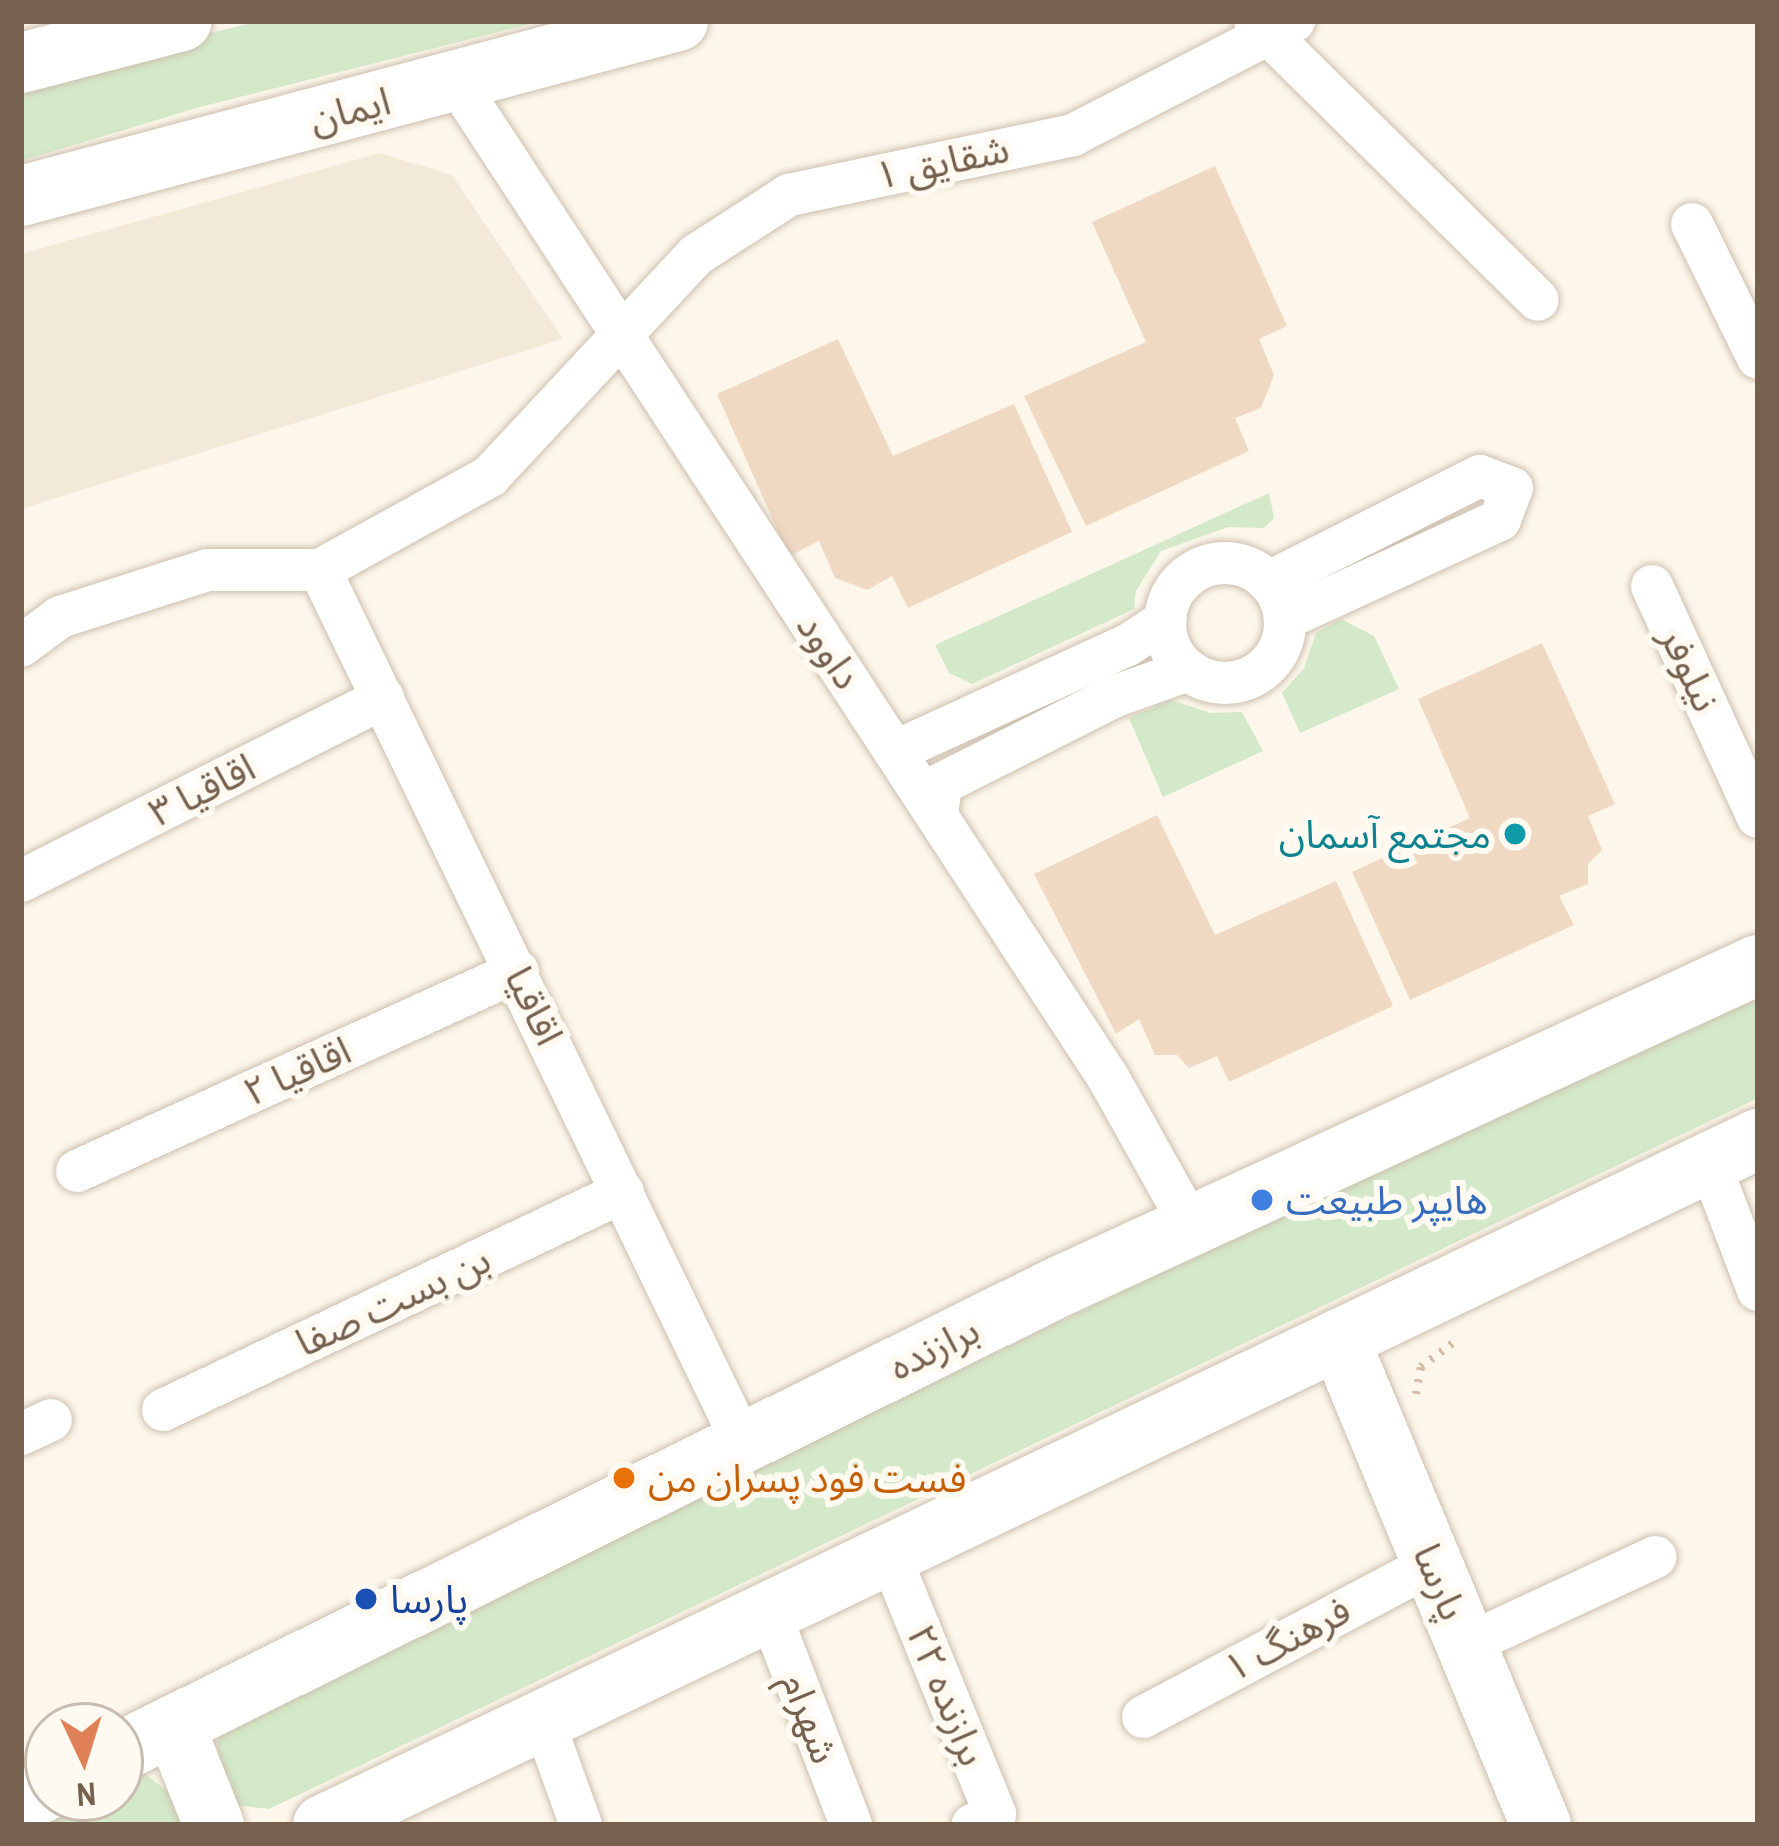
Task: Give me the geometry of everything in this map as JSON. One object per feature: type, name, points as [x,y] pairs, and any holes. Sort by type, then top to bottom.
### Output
[{"type":"main road","points":[[21,64],[182,21]]},
{"type":"main road","name":"ایمان","points":[[21,196],[678,21]]},
{"type":"main road","name":"برازنده","points":[[144,1740],[1191,1226],[1758,965]]},
{"type":"main road","points":[[323,1825],[1734,1150]]},
{"type":"main road","name":"پارسا","points":[[1339,1339],[1541,1825]]},
{"type":"main road","points":[[174,1725],[214,1825]]},
{"type":"street","points":[[1272,26],[1538,300]]},
{"type":"street","name":"شقایق ۱","points":[[320,571],[490,476],[622,343],[696,255],[789,195],[1073,135],[1272,26]]},
{"type":"street","name":"داوود","points":[[457,83],[622,343],[1109,1078],[1191,1226]]},
{"type":"street","points":[[1692,224],[1758,358]]},
{"type":"street","points":[[1480,476],[1512,488],[1500,520],[1277,600],[1480,476]]},
{"type":"street","points":[[896,751],[1129,645],[1166,620],[1180,584],[1212,565],[1233,564],[1277,600],[1283,640],[1260,672],[1224,683],[1188,670],[1175,656],[1166,620]]},
{"type":"street","points":[[21,646],[60,617],[207,570],[320,571]]},
{"type":"street","name":"اقاقیا","points":[[320,571],[743,1443]]},
{"type":"street","name":"نیلوفر","points":[[1652,586],[1758,817]]},
{"type":"street","points":[[937,814],[941,784],[1113,697],[1188,670]]},
{"type":"street","name":"اقاقیا ۳","points":[[21,881],[382,698]]},
{"type":"street","name":"اقاقیا ۲","points":[[76,1171],[518,971]]},
{"type":"street","points":[[1734,1150],[1758,1290]]},
{"type":"street","name":"بن بست صفا","points":[[163,1410],[623,1192]]},
{"type":"street","name":"برازنده ۲۲","points":[[890,1554],[995,1814],[972,1825]]},
{"type":"street","points":[[1466,1645],[1656,1557]]},
{"type":"street","name":"فرهنگ ۱","points":[[1143,1717],[1432,1564]]},
{"type":"street","name":"شهرام","points":[[769,1611],[850,1825]]},
{"type":"street","points":[[543,1720],[581,1825]]},
{"type":"path","points":[[1415,1417],[1421,1367],[1465,1334]]},
{"type":"shaded area","points":[[380,153],[452,175],[563,339],[21,509],[21,254]]},
{"type":"green space","points":[[260,21],[542,21],[200,107],[21,161],[21,78]]},
{"type":"green space","points":[[1269,493],[1274,518],[1264,528],[1228,527],[1161,551],[1136,591],[1134,609],[972,684],[949,673],[935,645]]},
{"type":"green space","points":[[1341,619],[1374,636],[1399,689],[1300,733],[1282,693],[1304,668],[1316,633]]},
{"type":"green space","points":[[1171,700],[1211,713],[1242,712],[1263,751],[1163,797],[1129,718]]},
{"type":"green space","points":[[1758,999],[1758,1098],[269,1809],[237,1805],[218,1771],[217,1732],[1423,1145]]},
{"type":"green space","points":[[144,1773],[177,1798],[187,1825],[35,1825],[144,1822]]},
{"type":"building","points":[[1215,166],[1287,326],[1259,339],[1274,375],[1261,408],[1235,418],[1249,451],[1086,526],[1024,396],[1146,342],[1092,222]]},
{"type":"building","points":[[838,339],[893,456],[1014,404],[1072,532],[908,608],[892,576],[867,590],[835,578],[819,541],[789,556],[717,394]]},
{"type":"building","name":"مجتمع آسمان","points":[[1542,643],[1615,804],[1588,816],[1602,850],[1588,864],[1588,884],[1559,896],[1574,925],[1410,1000],[1352,872],[1470,818],[1418,699]]},
{"type":"building","name":"مجتمع آسمان","points":[[1157,815],[1215,935],[1336,881],[1393,1006],[1229,1082],[1217,1056],[1189,1068],[1177,1055],[1155,1055],[1139,1019],[1116,1034],[1034,874]]},
{"type":"place","name":"مجتمع آسمان","points":[[1515,834]]},
{"type":"place","name":"هایپر طبیعت","points":[[1262,1200]]},
{"type":"place","name":"فست فود پسران من","points":[[624,1478]]},
{"type":"place","name":"پارسا","points":[[366,1599]]}]
